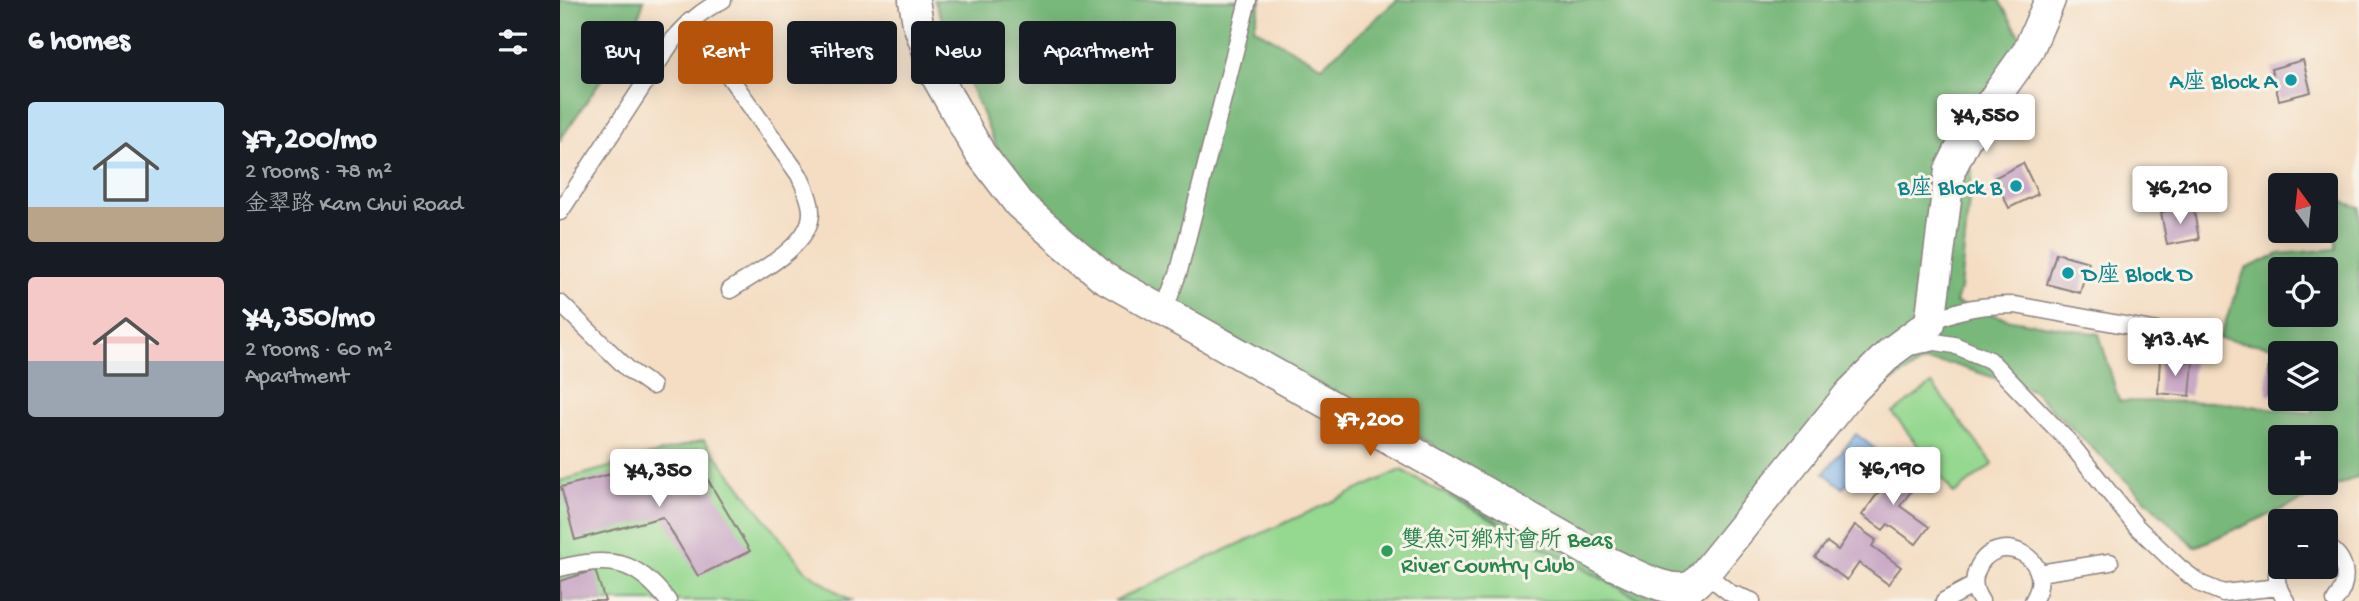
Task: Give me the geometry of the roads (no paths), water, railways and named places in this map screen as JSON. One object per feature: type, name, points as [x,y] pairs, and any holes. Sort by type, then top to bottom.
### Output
[{"type":"street","points":[[914,0],[918,24],[937,77],[980,153],[1018,204],[1103,277],[1612,565],[1675,589],[1712,579],[1850,393],[1891,352],[1930,323],[1950,170],[1966,138],[2028,51],[2050,0]]},
{"type":"lane","points":[[690,21],[723,0]]},
{"type":"lane","points":[[1164,312],[1178,271],[1248,0]]},
{"type":"lane","points":[[560,212],[678,34]]},
{"type":"lane","points":[[730,290],[783,256],[805,232],[812,214],[799,175],[735,84]]},
{"type":"lane","points":[[560,303],[629,370],[652,386]]},
{"type":"lane","points":[[1930,323],[1952,311],[1992,304],[2015,305],[2163,332]]},
{"type":"lane","points":[[1891,352],[1925,342],[1936,342],[1954,345],[1990,360],[2069,443],[2136,526],[2180,568],[2201,584],[2223,593],[2282,594]]},
{"type":"lane","points":[[1981,601],[1974,585],[1979,564],[1986,555],[2007,549],[2027,555],[2039,573],[2040,584],[2033,601]]},
{"type":"lane","points":[[2335,601],[2343,591],[2345,580],[2344,569],[2338,556]]},
{"type":"lane","points":[[560,568],[584,562],[621,563],[653,581],[668,601]]},
{"type":"lane","points":[[2039,573],[2110,562]]},
{"type":"lane","points":[[1712,579],[1730,601]]},
{"type":"lane","points":[[1712,579],[1730,593],[1752,601]]},
{"type":"lane","points":[[1944,601],[1974,585]]},
{"type":"water","points":[[1856,434],[1875,449],[1843,488],[1824,473]]},
{"type":"place","name":"A座 Block A","points":[[2291,80]]},
{"type":"place","name":"B座 Block B","points":[[2016,186]]},
{"type":"place","name":"D座 Block D","points":[[2068,273]]},
{"type":"place","name":"雙魚河鄉村會所 Beas River Country Club","points":[[1387,551]]}]
